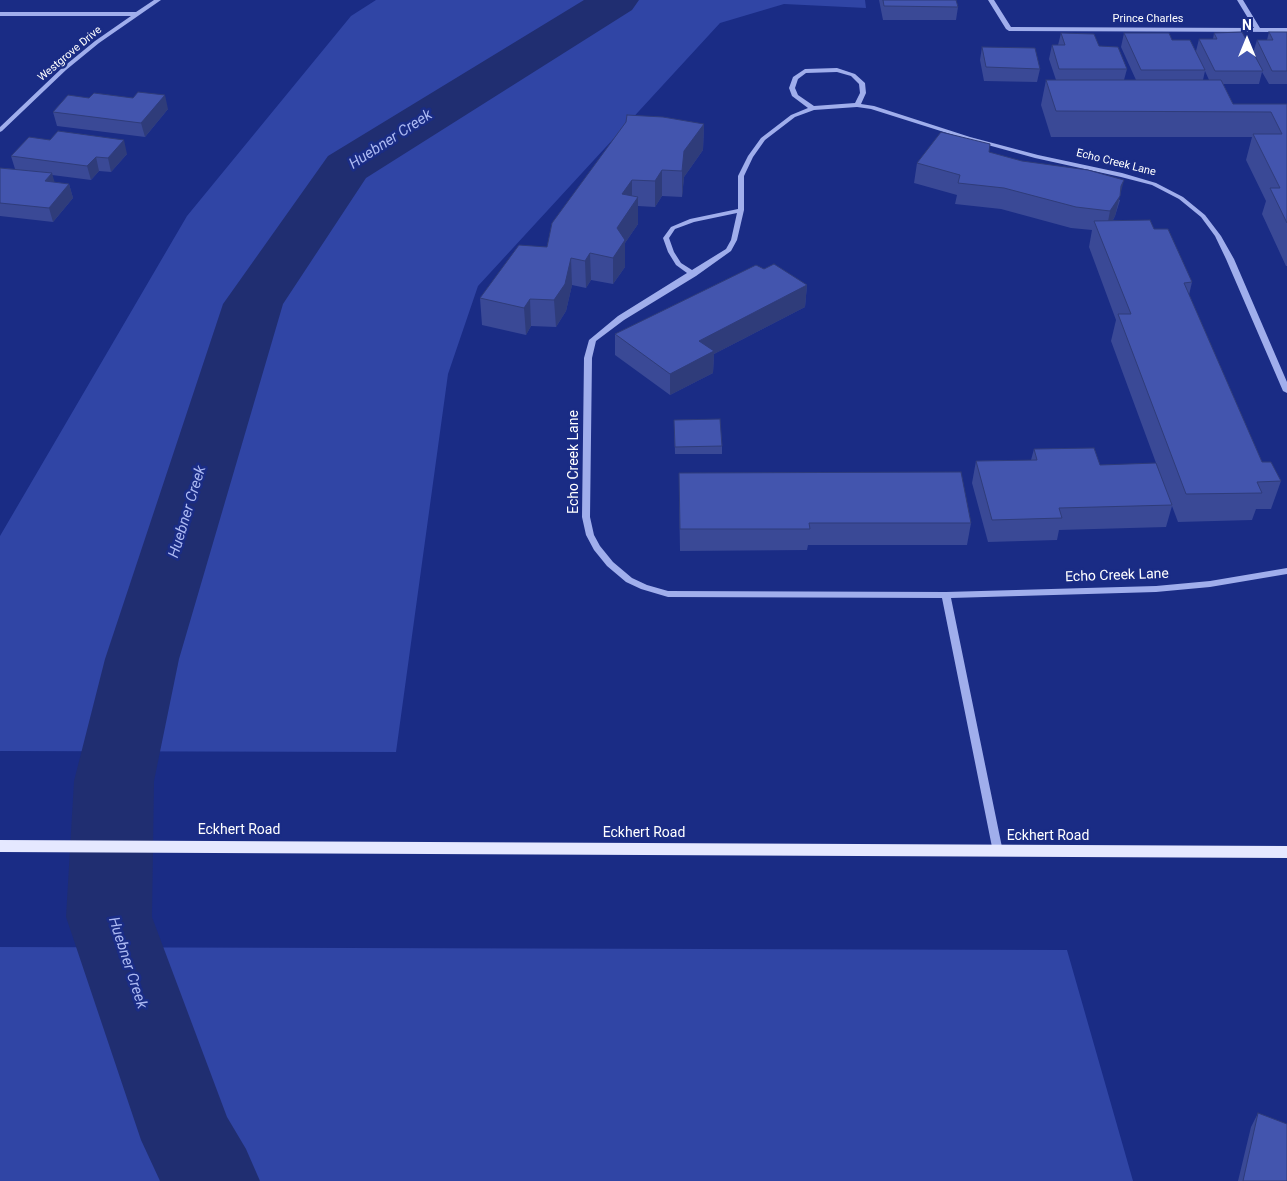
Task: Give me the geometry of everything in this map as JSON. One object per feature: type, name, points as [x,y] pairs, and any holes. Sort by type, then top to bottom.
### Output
[{"type":"main road","name":"Eckhert Road","points":[[0,846],[1287,852]]},
{"type":"street","name":"Westgrove Drive","points":[[0,130],[64,69],[158,0]]},
{"type":"street","name":"Prince Charles","points":[[991,0],[1009,29],[1287,30]]},
{"type":"street","points":[[1240,0],[1258,30]]},
{"type":"street","points":[[0,14],[137,14]]},
{"type":"street","points":[[813,108],[795,96],[792,88],[795,78],[805,71],[837,70],[853,75],[862,83],[864,93],[856,105]]},
{"type":"street","name":"Echo Creek Lane","points":[[1287,392],[1218,236],[1203,216],[1181,198],[1154,184],[1122,175],[1038,157],[968,138],[872,107],[856,105],[813,108],[793,116],[756,146],[741,176],[741,210],[734,240],[729,250],[621,318],[593,340],[588,358],[586,518],[590,535],[597,548],[610,564],[629,580],[644,587],[668,594],[946,595],[1156,589],[1210,584],[1287,571]]},
{"type":"street","points":[[693,274],[678,264],[670,252],[666,238],[673,228],[692,220],[741,210]]},
{"type":"street","points":[[946,595],[998,852]]},
{"type":"shaded area","points":[[376,0],[865,0],[866,8],[784,4],[720,23],[478,286],[448,374],[396,752],[0,751],[0,536],[187,216],[351,16]]},
{"type":"shaded area","points":[[0,947],[1067,950],[1133,1181],[0,1181]]},
{"type":"building","points":[[883,0],[956,0],[958,7],[884,6]]},
{"type":"building","points":[[1242,32],[1263,71],[1215,71],[1199,39],[1217,39],[1214,33]]},
{"type":"building","points":[[1269,32],[1287,32],[1287,71],[1272,71],[1257,40],[1273,40]]},
{"type":"building","points":[[1061,33],[1094,34],[1099,46],[1118,47],[1127,69],[1059,69],[1052,45],[1065,45]]},
{"type":"building","points":[[1124,33],[1169,33],[1172,40],[1190,40],[1205,70],[1141,70]]},
{"type":"building","points":[[982,47],[1035,48],[1040,69],[986,67]]},
{"type":"building","points":[[1046,80],[1221,80],[1233,104],[1287,104],[1287,223],[1270,188],[1280,188],[1253,134],[1282,134],[1271,112],[1056,111]]},
{"type":"building","points":[[138,92],[165,95],[141,123],[53,112],[68,95],[89,98],[94,93],[133,98]]},
{"type":"building","points":[[627,115],[663,117],[704,124],[684,151],[682,171],[662,170],[655,181],[632,180],[622,194],[638,197],[617,228],[625,240],[613,258],[590,253],[585,261],[571,258],[565,284],[554,300],[530,299],[524,308],[480,298],[519,245],[547,247],[552,223],[626,122]]},
{"type":"building","points":[[58,131],[124,140],[108,158],[96,157],[87,166],[11,156],[29,137],[50,140]]},
{"type":"building","points":[[941,132],[990,144],[989,152],[1022,161],[1088,170],[1124,180],[1120,196],[1110,211],[1076,207],[1004,188],[958,183],[960,175],[917,163]]},
{"type":"building","points":[[0,168],[52,173],[45,181],[69,184],[49,208],[0,203]]},
{"type":"building","points":[[1150,220],[1154,229],[1168,229],[1192,282],[1184,283],[1262,462],[1271,462],[1281,481],[1257,482],[1262,493],[1186,494],[1118,314],[1131,314],[1094,221]]},
{"type":"building","points":[[774,264],[807,285],[699,341],[714,351],[670,374],[615,334],[756,265],[764,269]]},
{"type":"building","points":[[720,419],[722,446],[675,447],[674,420]]},
{"type":"building","points":[[1094,448],[1100,465],[1156,463],[1172,505],[1059,508],[1062,518],[992,520],[976,461],[1037,460],[1034,449]]},
{"type":"building","points":[[961,472],[971,523],[809,523],[810,529],[680,529],[679,473]]},
{"type":"building","points":[[1258,1113],[1287,1124],[1287,1181],[1243,1181]]},
{"type":"waterway","name":"Huebner Creek","points":[[212,1181],[188,1140],[109,917],[114,781],[142,659],[253,304],[347,167],[616,0]]}]
